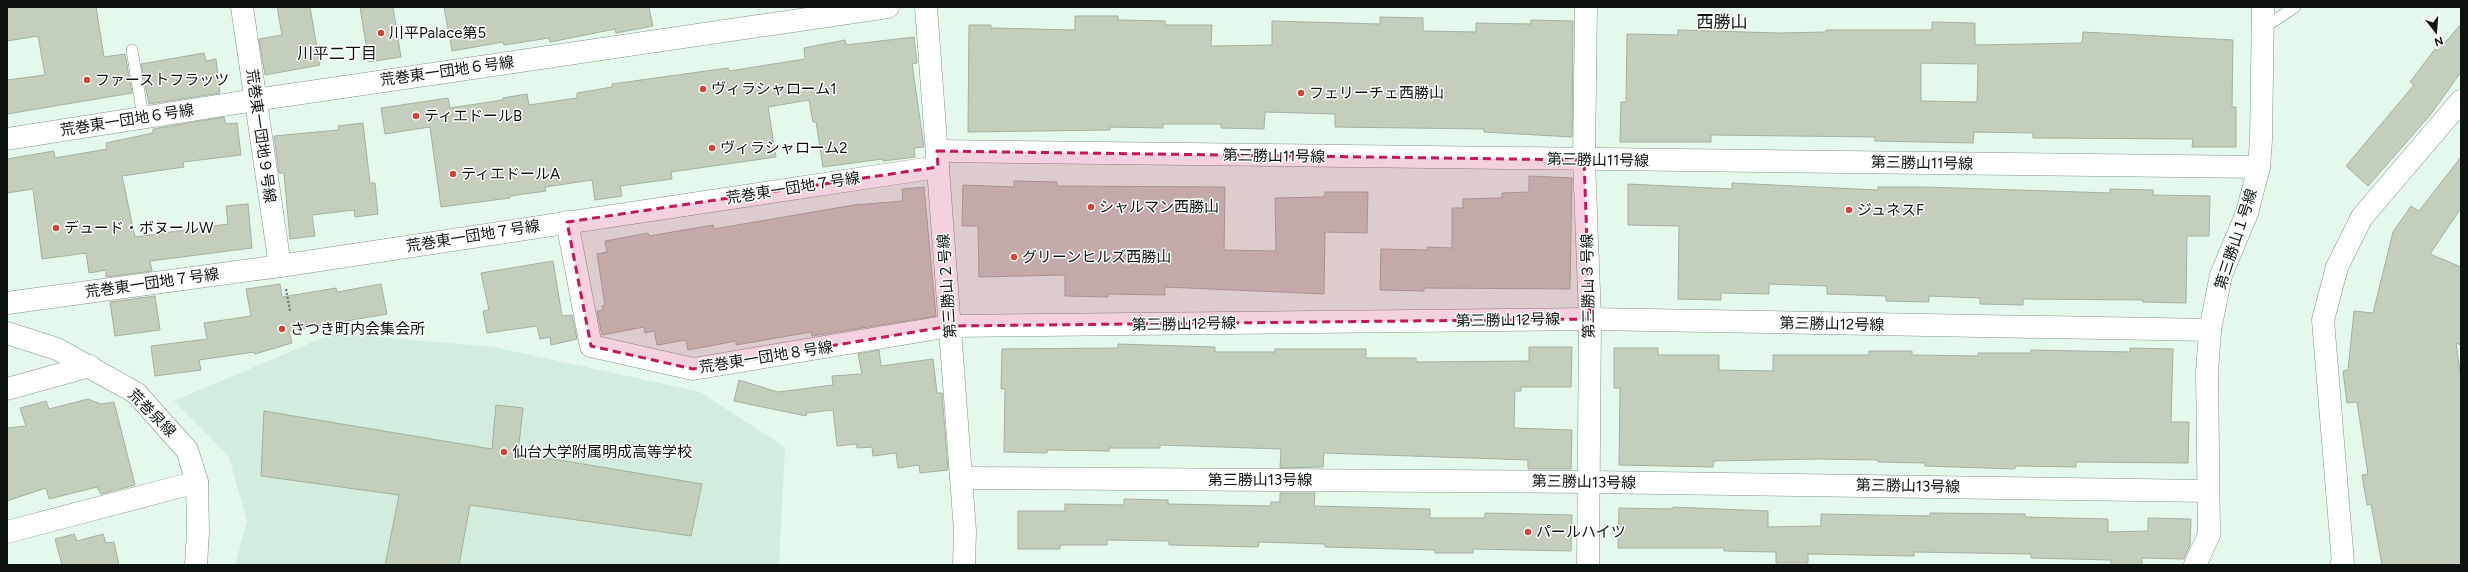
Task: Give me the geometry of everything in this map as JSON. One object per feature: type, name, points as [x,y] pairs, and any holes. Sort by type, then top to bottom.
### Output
[{"type":"street","name":"荒巻東一団地９号線","points":[[242,7],[280,266]]},
{"type":"street","name":"荒巻東一団地６号線","points":[[7,139],[255,100],[888,7]]},
{"type":"street","name":"第三勝山２号線","points":[[926,7],[965,531],[964,565]]},
{"type":"street","name":"第三勝山３号線","points":[[1586,7],[1584,160],[1590,320],[1588,565]]},
{"type":"street","name":"第三勝山１号線","points":[[2196,565],[2209,535],[2207,372],[2210,330],[2221,275],[2247,213],[2259,167],[2261,140],[2263,7]]},
{"type":"street","points":[[2343,564],[2323,320],[2337,267],[2362,217],[2461,101]]},
{"type":"street","name":"第三勝山11号線","points":[[937,159],[1584,160],[2259,167]]},
{"type":"street","name":"荒巻東一団地７号線","points":[[7,303],[280,266],[567,222],[937,159]]},
{"type":"street","name":"荒巻東一団地８号線","points":[[567,222],[590,346],[693,369],[950,326]]},
{"type":"street","name":"第三勝山12号線","points":[[950,326],[1590,320],[2210,330]]},
{"type":"street","name":"荒巻泉線","points":[[7,334],[57,348],[136,393],[187,450],[197,482],[198,531],[196,565]]},
{"type":"street","points":[[7,389],[90,366]]},
{"type":"street","name":"第三勝山13号線","points":[[961,478],[1588,482],[2208,491]]},
{"type":"street","points":[[7,532],[197,482]]},
{"type":"lane","points":[[2262,29],[2295,7]]},
{"type":"lane","points":[[132,50],[144,117]]},
{"type":"highlighted area","points":[[937,151],[1584,160],[1590,319],[950,326],[693,369],[591,346],[567,222],[938,167]]},
{"type":"shaded area","name":"仙台大学附属明成高等学校","points":[[334,333],[494,347],[700,392],[785,447],[779,565],[235,565],[247,521],[229,457],[174,401]]},
{"type":"building","points":[[7,7],[96,7],[104,57],[125,54],[132,93],[7,114],[7,80],[45,75],[38,36],[7,41]]},
{"type":"building","points":[[277,7],[310,7],[320,65],[265,75],[259,39],[282,35]]},
{"type":"building","name":"川平Palace第5","points":[[360,7],[393,7],[401,57],[369,62]]},
{"type":"building","points":[[444,7],[649,7],[653,26],[616,33],[615,29],[550,42],[549,38],[504,45],[503,42],[452,51]]},
{"type":"building","points":[[1075,16],[1118,16],[1118,20],[1165,21],[1165,25],[1212,25],[1211,46],[1272,45],[1272,21],[1380,24],[1380,17],[1423,18],[1423,31],[1476,32],[1476,23],[1531,24],[1531,20],[1573,21],[1572,137],[1484,132],[1484,129],[1335,127],[1335,114],[1265,112],[1264,129],[1221,128],[1221,124],[1163,124],[1163,128],[1110,127],[1110,130],[968,132],[969,25],[991,25],[991,28],[1075,30]]},
{"type":"building","points":[[1932,22],[1975,23],[1975,45],[2082,43],[2083,32],[2233,40],[2232,107],[2236,107],[2236,147],[2192,147],[2193,139],[2033,138],[2033,133],[1974,132],[1973,143],[1875,141],[1875,137],[1711,135],[1711,142],[1620,142],[1621,102],[1626,102],[1627,34],[1678,35],[1678,30],[1779,33],[1826,32],[1826,30],[1932,30]],"holes":[[[1921,63],[1978,64],[1977,102],[1921,101]]]},
{"type":"building","points":[[2461,24],[2461,72],[2431,114],[2368,186],[2346,166],[2414,85],[2410,82],[2435,49],[2438,51]]},
{"type":"building","points":[[914,37],[917,63],[912,64],[924,147],[914,148],[915,157],[883,161],[883,159],[823,167],[816,122],[813,122],[809,100],[768,107],[776,157],[671,172],[672,179],[620,186],[622,196],[595,200],[592,180],[545,187],[546,191],[510,196],[510,198],[441,207],[430,127],[385,134],[381,108],[448,98],[450,108],[503,100],[503,98],[527,94],[529,105],[577,98],[577,93],[612,87],[612,84],[728,68],[729,71],[805,59],[804,48],[845,40],[846,45]]},
{"type":"building","points":[[204,53],[206,61],[216,59],[220,93],[149,104],[141,64]]},
{"type":"building","points":[[224,117],[226,124],[237,123],[241,155],[183,162],[184,167],[122,176],[135,237],[228,224],[226,206],[248,204],[252,248],[150,261],[152,271],[106,277],[106,270],[89,273],[86,253],[42,259],[33,189],[7,193],[7,159],[54,151],[55,158],[107,149],[106,143],[153,133],[153,129]]},
{"type":"building","points":[[363,123],[370,183],[375,183],[378,214],[355,217],[354,210],[312,215],[315,236],[290,239],[284,173],[279,173],[274,136],[339,130],[338,126]]},
{"type":"building","points":[[2461,157],[2461,208],[2430,254],[2461,267],[2461,345],[2456,343],[2461,379],[2461,565],[2382,565],[2371,504],[2367,505],[2362,475],[2368,474],[2357,402],[2347,403],[2343,371],[2348,370],[2354,311],[2373,313],[2393,232],[2411,206],[2419,211]]},
{"type":"building","points":[[1529,176],[1572,178],[1570,289],[1424,288],[1424,291],[1380,290],[1381,249],[1427,250],[1427,247],[1452,248],[1452,208],[1463,208],[1463,199],[1502,198],[1502,193],[1529,192]]},
{"type":"building","points":[[1014,181],[1057,182],[1057,186],[1225,187],[1224,250],[1276,251],[1275,198],[1324,197],[1325,192],[1368,192],[1367,233],[1325,232],[1324,294],[1165,287],[1165,295],[1108,294],[1108,297],[1065,296],[1065,275],[979,277],[978,226],[962,226],[963,185],[1014,187]]},
{"type":"building","points":[[1732,183],[1878,190],[1878,187],[1924,187],[2110,193],[2110,189],[2153,190],[2153,195],[2210,196],[2209,236],[2187,236],[2186,303],[2143,302],[2143,300],[2023,299],[2023,305],[1980,304],[1980,298],[1929,296],[1929,302],[1886,301],[1886,296],[1827,294],[1827,286],[1769,284],[1769,294],[1721,293],[1721,300],[1678,299],[1679,226],[1628,225],[1628,184],[1732,189]]},
{"type":"building","points":[[924,187],[936,316],[812,336],[811,332],[736,345],[736,341],[688,350],[686,340],[657,345],[654,331],[645,333],[644,327],[602,335],[597,311],[603,310],[602,306],[605,305],[597,254],[607,252],[605,241],[648,233],[649,236],[713,225],[714,229],[854,205],[903,201],[902,189]]},
{"type":"building","points":[[553,261],[562,316],[572,315],[577,339],[551,345],[550,337],[540,339],[537,326],[487,333],[483,311],[489,310],[481,273]]},
{"type":"building","points":[[280,284],[282,297],[336,288],[337,292],[381,284],[387,314],[289,331],[292,343],[255,354],[254,352],[199,360],[201,370],[155,376],[151,346],[207,339],[204,323],[251,316],[246,289]]},
{"type":"building","points":[[155,296],[160,330],[115,336],[110,302]]},
{"type":"building","points":[[1118,344],[1215,347],[1215,352],[1275,352],[1275,349],[1366,349],[1366,358],[1416,358],[1416,362],[1529,361],[1529,347],[1572,347],[1571,387],[1521,387],[1521,391],[1515,391],[1514,428],[1572,430],[1571,469],[1528,469],[1528,460],[1324,453],[1323,467],[1280,468],[1281,449],[1160,445],[1160,448],[1109,448],[1109,451],[1047,450],[1047,453],[1004,452],[1005,389],[1001,389],[1002,349],[1118,348]]},
{"type":"building","points":[[1614,348],[1658,348],[1658,355],[1719,355],[1719,370],[1773,371],[1773,355],[1869,355],[1869,351],[1912,351],[1912,355],[1978,356],[1978,353],[2031,353],[2031,350],[2130,352],[2130,348],[2173,349],[2171,422],[2189,422],[2188,463],[2076,462],[2076,467],[2015,466],[2015,469],[1925,466],[1925,463],[1878,462],[1878,460],[1818,459],[1714,461],[1713,467],[1619,465],[1620,388],[1614,388]]},
{"type":"building","points":[[879,350],[881,366],[933,359],[937,393],[942,393],[948,470],[920,473],[919,465],[898,468],[896,453],[873,456],[872,447],[857,448],[856,444],[837,446],[833,410],[807,413],[806,416],[734,401],[739,380],[778,392],[833,385],[832,376],[862,374],[858,354]]},
{"type":"building","points":[[88,399],[101,404],[114,402],[135,485],[101,494],[97,487],[49,499],[46,488],[7,501],[7,428],[26,426],[20,408],[46,401],[49,409]]},
{"type":"building","points":[[496,405],[523,408],[518,453],[702,484],[691,536],[470,505],[459,565],[385,565],[399,495],[261,476],[264,411],[492,449]]},
{"type":"building","points":[[1280,493],[1315,493],[1314,506],[1430,509],[1430,518],[1485,518],[1485,513],[1572,515],[1571,551],[1473,549],[1473,553],[1435,553],[1435,550],[1325,547],[1325,544],[1259,542],[1258,547],[1169,545],[1169,541],[1107,540],[1107,545],[1060,545],[1060,549],[1018,549],[1018,511],[1065,511],[1065,504],[1124,505],[1124,499],[1168,500],[1168,504],[1271,506],[1271,502],[1280,502]]},
{"type":"building","points":[[1673,507],[1768,511],[1768,527],[1821,526],[1821,514],[1930,516],[1930,513],[2025,514],[2025,517],[2108,519],[2108,532],[2148,531],[2148,518],[2191,519],[2190,545],[2184,559],[2142,558],[2142,565],[2111,565],[2111,560],[2031,558],[2031,554],[1914,552],[1914,556],[1808,554],[1808,563],[1776,563],[1776,552],[1724,551],[1724,548],[1618,548],[1619,508],[1673,509]]},
{"type":"building","points":[[74,534],[77,541],[103,534],[106,543],[114,542],[119,565],[62,565],[55,539]]},
{"type":"place","name":"川平Palace第5","points":[[381,33]]},
{"type":"place","name":"ファーストフラッツ","points":[[87,80]]},
{"type":"place","name":"ヴィラシャローム1","points":[[703,89]]},
{"type":"place","name":"フェリーチェ西勝山","points":[[1301,93]]},
{"type":"place","name":"ティエドールB","points":[[416,116]]},
{"type":"place","name":"ヴィラシャローム2","points":[[712,148]]},
{"type":"place","name":"ティエドールA","points":[[453,174]]},
{"type":"place","name":"シャルマン西勝山","points":[[1091,207]]},
{"type":"place","name":"ジュネスF","points":[[1849,210]]},
{"type":"place","name":"デュード・ボヌールW","points":[[56,228]]},
{"type":"place","name":"グリーンヒルズ西勝山","points":[[1014,257]]},
{"type":"place","name":"さつき町内会集会所","points":[[282,329]]},
{"type":"place","name":"仙台大学附属明成高等学校","points":[[504,452]]},
{"type":"place","name":"パールハイツ","points":[[1528,532]]},
{"type":"district","name":"西勝山","points":[[1722,22]]},
{"type":"district","name":"川平二丁目","points":[[337,53]]}]
